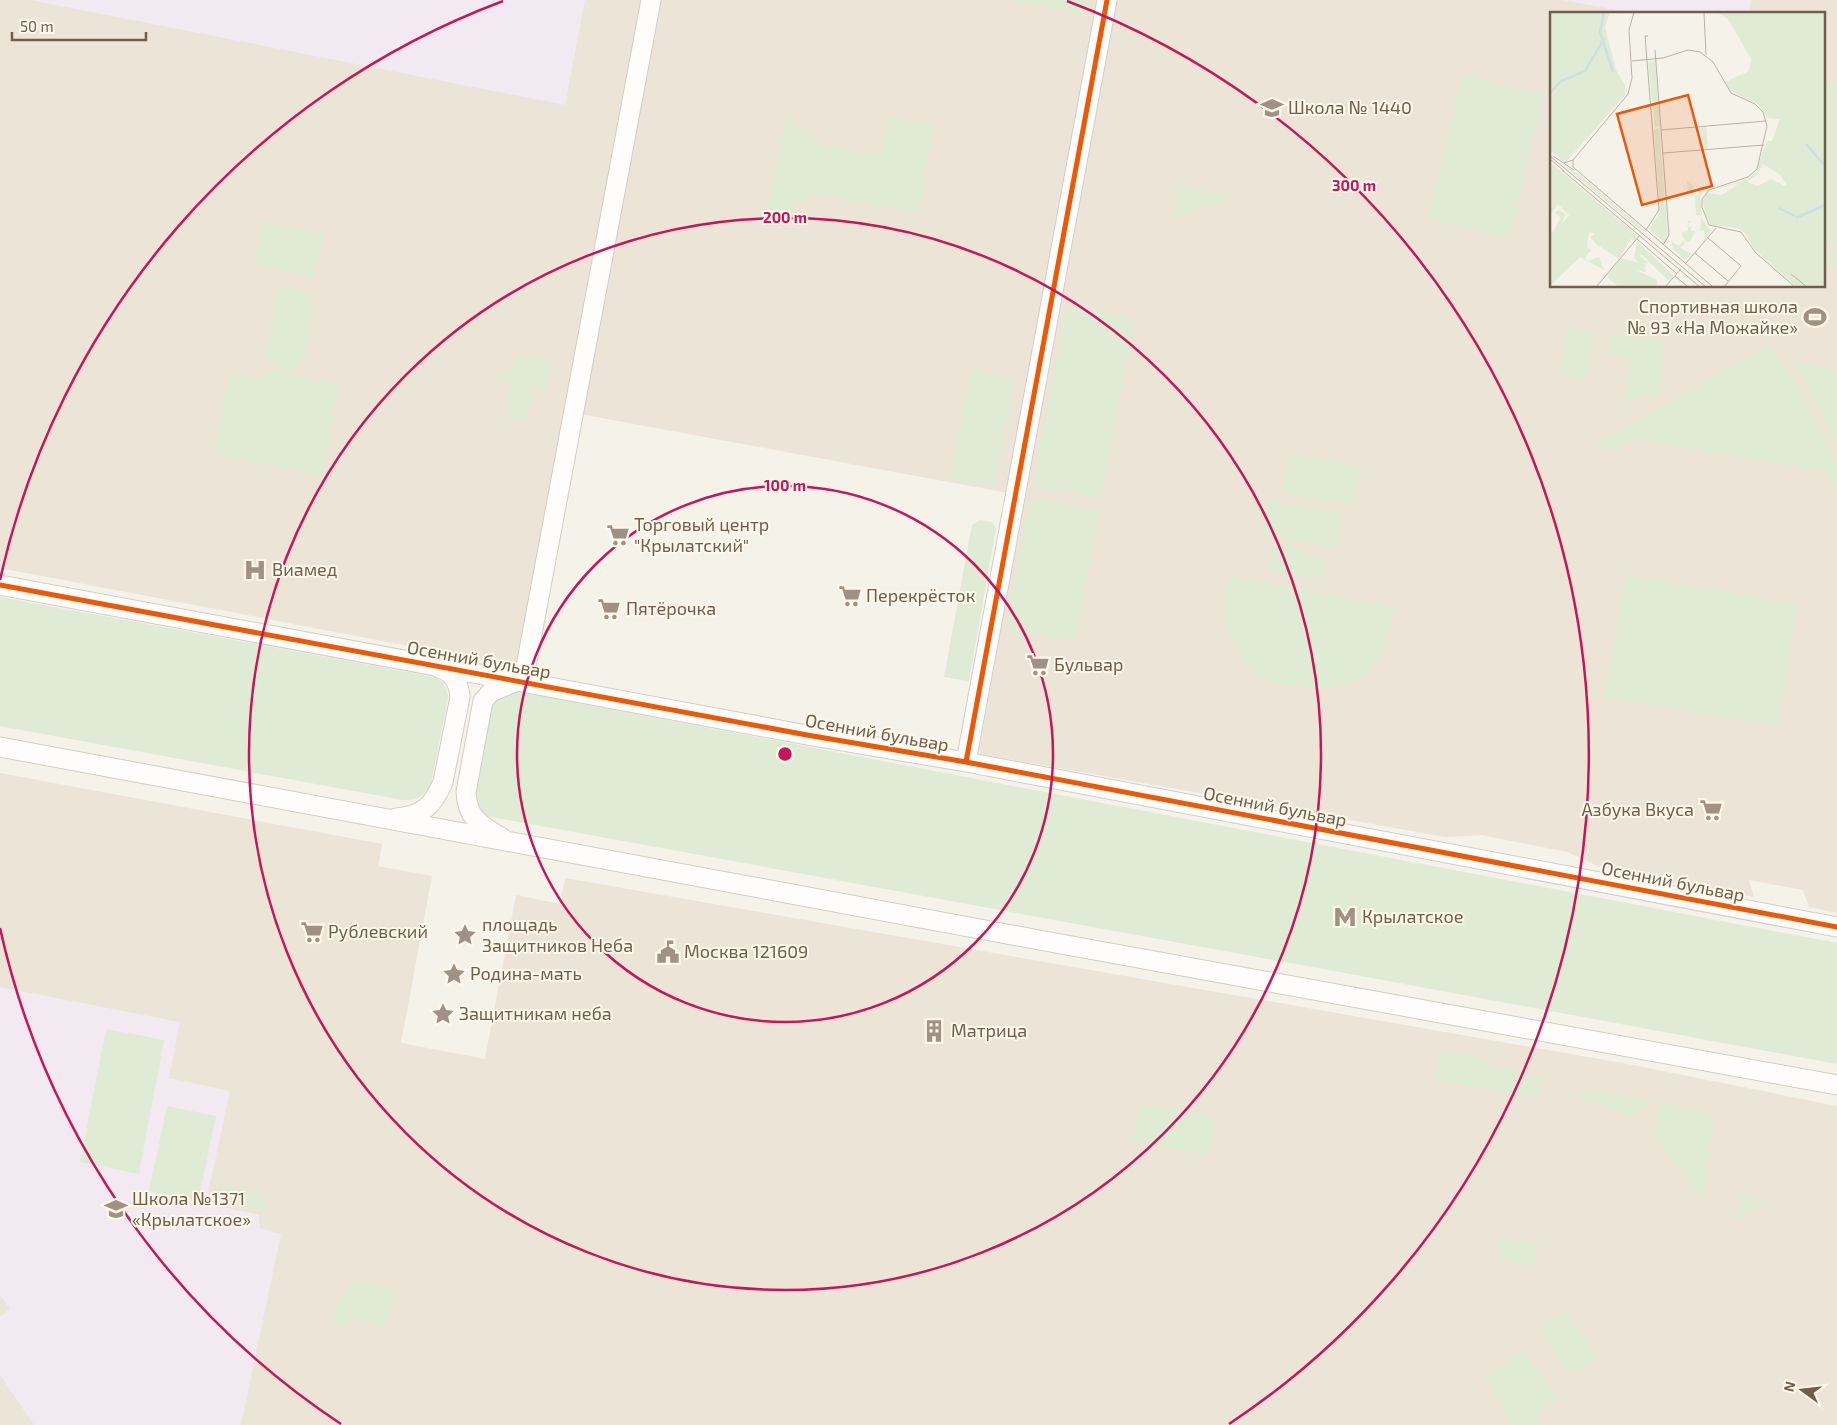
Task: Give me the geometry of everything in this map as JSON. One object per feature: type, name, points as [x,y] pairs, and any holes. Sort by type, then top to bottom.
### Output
[{"type":"street","points":[[508,842],[487,829],[470,814],[466,792],[484,701],[491,692],[521,681],[651,0]]},
{"type":"street","points":[[966,762],[1107,0]]},
{"type":"street","name":"Осенний бульвар","points":[[0,585],[966,762],[1837,927]]},
{"type":"street","points":[[382,818],[411,816],[420,812],[431,804],[443,782],[460,697],[455,678],[445,670],[430,665]]},
{"type":"street","points":[[0,747],[508,842],[1837,1085]]},
{"type":"shaded area","points":[[0,0],[641,0],[521,660],[514,666],[0,568]]},
{"type":"shaded area","points":[[30,0],[585,0],[565,105]]},
{"type":"shaded area","points":[[658,0],[1100,0],[1008,493],[580,414]]},
{"type":"shaded area","points":[[1117,0],[1837,0],[1837,913],[1809,907],[1803,890],[1749,880],[1754,897],[1599,867],[1568,852],[1481,835],[1445,837],[980,754],[979,750]]},
{"type":"shaded area","points":[[1562,0],[1751,0],[1749,12],[1626,12]]},
{"type":"shaded area","points":[[0,773],[382,844],[378,866],[432,876],[401,1043],[485,1059],[516,895],[560,904],[565,878],[1628,1064],[1837,1106],[1837,1425],[0,1425]]},
{"type":"shaded area","name":"Школа №1371 «Крылатское»","points":[[0,987],[180,1022],[169,1078],[230,1091],[206,1203],[259,1215],[260,1228],[281,1234],[241,1425],[34,1425],[0,1375],[0,1317],[10,1309],[0,1295]]},
{"type":"green space","points":[[1009,0],[1086,0],[1083,14]]},
{"type":"green space","points":[[1462,75],[1544,94],[1510,238],[1428,219]]},
{"type":"green space","points":[[1826,80],[1837,82],[1837,245],[1824,242],[1824,93]]},
{"type":"green space","points":[[787,116],[822,145],[880,155],[888,116],[934,124],[918,213],[813,193],[762,233]]},
{"type":"green space","points":[[1178,185],[1227,195],[1225,200],[1172,219]]},
{"type":"green space","points":[[263,221],[323,233],[315,277],[254,265]]},
{"type":"green space","points":[[1824,249],[1837,252],[1837,267],[1834,269],[1824,268]]},
{"type":"green space","points":[[280,289],[305,291],[314,299],[304,359],[299,368],[295,369],[285,369],[276,366],[266,358],[276,296]]},
{"type":"green space","points":[[1066,306],[1135,319],[1101,498],[1033,486]]},
{"type":"green space","points":[[1568,327],[1594,331],[1586,380],[1559,374]]},
{"type":"green space","points":[[1611,334],[1663,341],[1662,394],[1624,401],[1632,360],[1608,354]]},
{"type":"green space","points":[[1770,345],[1795,381],[1837,464],[1837,489],[1830,487],[1824,471],[1633,439],[1617,451],[1590,447]]},
{"type":"green space","points":[[520,355],[552,360],[547,389],[533,387],[527,420],[506,416],[512,383],[498,381]]},
{"type":"green space","points":[[1793,360],[1837,371],[1837,447]]},
{"type":"green space","points":[[971,369],[1015,378],[994,487],[950,479]]},
{"type":"green space","points":[[265,370],[339,385],[322,475],[214,454],[230,373],[263,379]]},
{"type":"green space","points":[[1289,453],[1361,466],[1353,506],[1282,493]]},
{"type":"green space","points":[[1030,498],[1100,511],[1075,641],[1006,628]]},
{"type":"green space","points":[[1268,500],[1343,513],[1338,548],[1262,536]]},
{"type":"green space","points":[[980,520],[992,522],[996,528],[969,681],[944,677],[972,525]]},
{"type":"green space","points":[[1273,543],[1300,548],[1312,556],[1323,560],[1327,568],[1325,576],[1302,577],[1268,570]]},
{"type":"green space","points":[[1626,574],[1798,604],[1777,726],[1604,697]]},
{"type":"green space","points":[[1229,576],[1394,606],[1388,638],[1382,653],[1366,674],[1341,686],[1313,688],[1266,680],[1257,675],[1243,660],[1228,630],[1225,610]]},
{"type":"green space","points":[[0,597],[435,677],[445,686],[448,699],[431,784],[420,797],[412,800],[403,800],[0,726]]},
{"type":"green space","points":[[515,691],[1837,943],[1837,1064],[486,816],[478,811],[473,794],[490,702]]},
{"type":"green space","points":[[106,1029],[164,1040],[139,1174],[80,1162]]},
{"type":"green space","points":[[1440,1051],[1479,1057],[1492,1067],[1545,1077],[1541,1098],[1435,1080]]},
{"type":"green space","points":[[1582,1088],[1651,1101],[1632,1117],[1598,1103],[1579,1099]]},
{"type":"green space","points":[[1660,1102],[1707,1111],[1714,1120],[1702,1202],[1669,1156],[1653,1138]]},
{"type":"green space","points":[[1140,1104],[1215,1118],[1209,1155],[1133,1141]]},
{"type":"green space","points":[[167,1106],[216,1116],[198,1202],[149,1191]]},
{"type":"green space","points":[[223,1184],[259,1192],[271,1213],[210,1200]]},
{"type":"green space","points":[[1742,1194],[1768,1201],[1737,1222]]},
{"type":"green space","points":[[1501,1237],[1537,1242],[1534,1265],[1498,1261]]},
{"type":"green space","points":[[352,1279],[395,1288],[387,1326],[350,1318],[348,1327],[333,1324],[340,1295],[348,1297]]},
{"type":"green space","points":[[1566,1310],[1598,1358],[1571,1376],[1539,1329]]},
{"type":"green space","points":[[1523,1350],[1558,1399],[1535,1415],[1542,1425],[1512,1425],[1503,1412],[1504,1408],[1483,1378]]},
{"type":"cycle path","points":[[966,762],[1107,0]]},
{"type":"cycle path","points":[[0,585],[807,735],[966,762],[1837,927]]},
{"type":"place","name":"Школа № 1440","points":[[1272,108]]},
{"type":"place","name":"Спортивная школа № 93 «На Можайке»","points":[[1815,317]]},
{"type":"place","name":"Торговый центр \"Крылатский\"","points":[[618,535]]},
{"type":"place","name":"Виамед","points":[[255,570]]},
{"type":"place","name":"Перекрёсток","points":[[850,596]]},
{"type":"place","name":"Пятёрочка","points":[[609,609]]},
{"type":"place","name":"Бульвар","points":[[1038,665]]},
{"type":"place","name":"Азбука Вкуса","points":[[1711,810]]},
{"type":"place","name":"Крылатское","points":[[1345,917]]},
{"type":"place","name":"Рублевский","points":[[312,932]]},
{"type":"place","name":"площадь Защитников Неба","points":[[465,935]]},
{"type":"place","name":"Москва 121609","points":[[668,952]]},
{"type":"place","name":"Родина-мать","points":[[454,974]]},
{"type":"place","name":"Защитникам неба","points":[[443,1014]]},
{"type":"place","name":"Матрица","points":[[934,1031]]},
{"type":"place","name":"Школа №1371 «Крылатское»","points":[[116,1209]]}]
